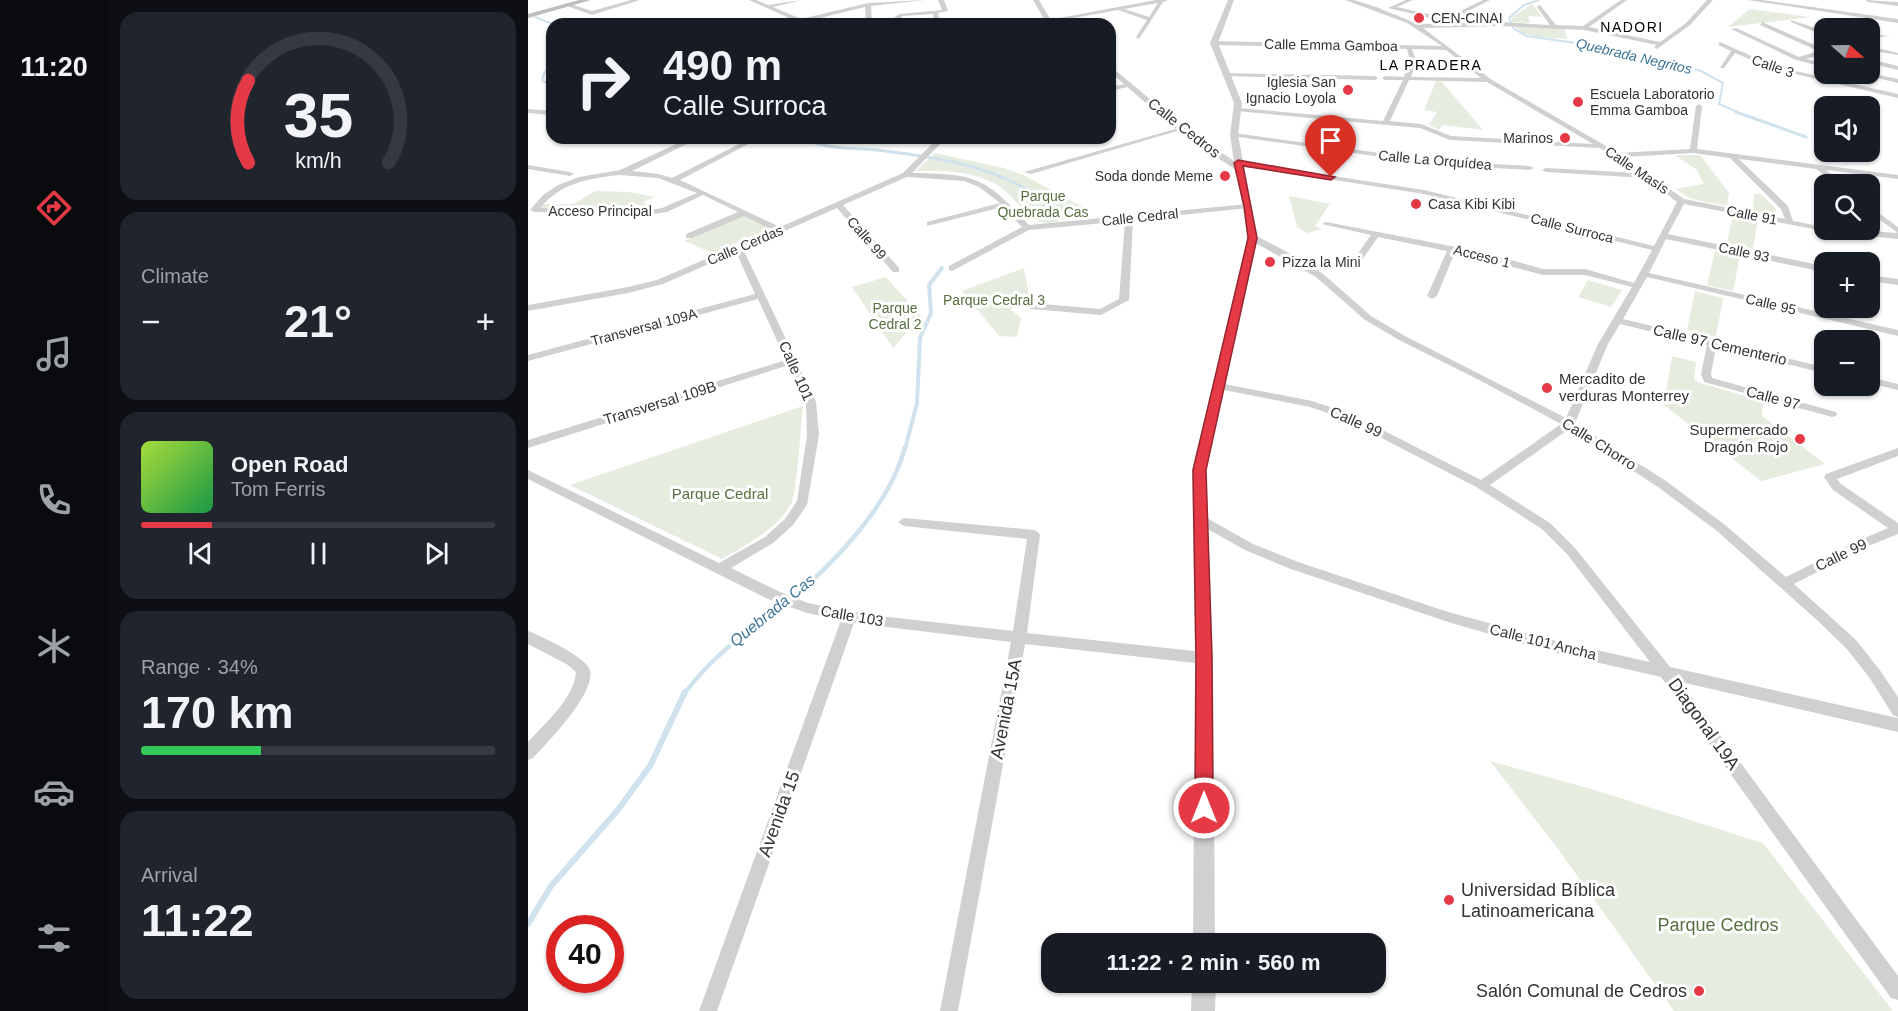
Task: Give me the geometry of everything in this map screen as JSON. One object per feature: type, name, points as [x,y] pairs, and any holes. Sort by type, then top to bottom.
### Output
[{"type":"main road","points":[[528,24],[528,17],[567,3],[584,1]]},
{"type":"street","points":[[567,3],[592,12],[637,0]]},
{"type":"street","points":[[752,0],[793,18]]},
{"type":"street","points":[[767,7],[799,0]]},
{"type":"street","points":[[813,18],[868,5],[923,0]]},
{"type":"street","points":[[899,18],[899,16],[945,11],[941,0]]},
{"type":"street","points":[[1035,0],[1045,18]]},
{"type":"street","points":[[1071,18],[1164,0]]},
{"type":"street","points":[[1139,37],[1164,0]]},
{"type":"street","points":[[1204,933],[1204,658],[1199,470],[1253,238],[1234,135],[1238,103],[1214,43],[1231,0]]},
{"type":"street","name":"Calle Masís","points":[[1348,0],[1385,11],[1418,26],[1488,80],[1600,146],[1681,201],[1665,236],[1603,344],[1569,424]]},
{"type":"street","points":[[1385,11],[1410,0]]},
{"type":"street","points":[[1394,8],[1447,20],[1487,0]]},
{"type":"street","points":[[1608,0],[1622,1]]},
{"type":"street","points":[[1418,26],[1500,24],[1584,28],[1660,46],[1688,24],[1710,0]]},
{"type":"street","points":[[1751,0],[1898,21]]},
{"type":"street","points":[[1868,0],[1898,4]]},
{"type":"street","points":[[1584,28],[1622,1]]},
{"type":"street","points":[[868,5],[869,18]]},
{"type":"street","points":[[1540,7],[1554,26]]},
{"type":"street","points":[[1116,8],[1150,19]]},
{"type":"street","points":[[935,12],[936,18]]},
{"type":"street","points":[[1793,21],[1814,30]]},
{"type":"street","points":[[1762,24],[1814,47]]},
{"type":"street","points":[[1734,29],[1798,59],[1814,63]]},
{"type":"street","points":[[1880,36],[1887,36]]},
{"type":"street","name":"Calle Emma Gamboa","points":[[1214,43],[1448,48]]},
{"type":"street","name":"Calle 3","points":[[1720,44],[1770,70],[1898,96]]},
{"type":"street","points":[[1386,122],[1413,61],[1409,47]]},
{"type":"street","points":[[1880,50],[1896,54]]},
{"type":"street","points":[[1722,67],[1734,51]]},
{"type":"street","points":[[1770,70],[1814,54]]},
{"type":"street","points":[[1880,64],[1898,68]]},
{"type":"street","name":"Calle Cedros","points":[[1116,73],[1181,129],[1238,165]]},
{"type":"street","points":[[1226,75],[1375,78]]},
{"type":"street","points":[[1880,77],[1898,81]]},
{"type":"street","points":[[1385,78],[1488,80]]},
{"type":"street","points":[[1116,88],[1130,85]]},
{"type":"street","points":[[1693,151],[1699,106]]},
{"type":"street","points":[[1238,110],[1421,126],[1450,138],[1600,146]]},
{"type":"street","points":[[528,111],[546,112]]},
{"type":"street","points":[[1028,172],[1181,129]]},
{"type":"street","name":"Calle La Orquídea","points":[[1234,135],[1438,163],[1530,168]]},
{"type":"street","points":[[620,174],[682,144]]},
{"type":"street","points":[[674,180],[744,144]]},
{"type":"street","name":"Calle Cerdas","points":[[528,308],[581,296],[644,287],[906,175],[935,144]]},
{"type":"street","points":[[1614,155],[1693,151],[1898,177]]},
{"type":"street","points":[[1731,155],[1785,208],[1790,223]]},
{"type":"street","name":"Calle Surroca","points":[[1238,165],[1424,192],[1657,249]]},
{"type":"street","points":[[528,167],[570,174]]},
{"type":"street","points":[[1819,168],[1827,174]]},
{"type":"street","points":[[1546,170],[1647,176]]},
{"type":"street","name":"Acceso Principal","points":[[702,193],[664,210],[652,212],[534,210],[543,199],[574,179],[620,174],[644,175],[674,180],[702,193],[743,213],[780,230]]},
{"type":"street","points":[[906,175],[968,180],[981,185],[1005,204],[1027,228],[952,268]]},
{"type":"street","name":"Calle 91","points":[[1681,201],[1814,227]]},
{"type":"street","points":[[930,224],[1005,204]]},
{"type":"street","name":"Calle 99","points":[[839,205],[896,270]]},
{"type":"street","name":"Calle Cedral","points":[[1027,228],[1248,206]]},
{"type":"street","points":[[689,236],[743,213]]},
{"type":"street","points":[[1880,217],[1898,231]]},
{"type":"street","points":[[1031,306],[1101,312],[1124,300],[1130,219]]},
{"type":"street","name":"Acceso 1","points":[[1326,224],[1452,249],[1543,272],[1585,272],[1637,286]]},
{"type":"street","points":[[1359,258],[1376,234]]},
{"type":"street","points":[[1880,234],[1898,236]]},
{"type":"street","name":"Calle 93","points":[[1665,236],[1814,267]]},
{"type":"street","name":"Calle Chorro","points":[[1253,238],[1319,275],[1368,318],[1402,338],[1569,424],[1662,484],[1721,528],[1851,644],[1874,673],[1898,710]]},
{"type":"street","name":"Calle 101","points":[[721,568],[768,540],[789,522],[803,502],[813,435],[812,402],[738,248]]},
{"type":"street","points":[[1431,296],[1452,249]]},
{"type":"street","name":"Calle 95","points":[[1644,274],[1898,333]]},
{"type":"street","points":[[1880,280],[1898,282]]},
{"type":"street","name":"Transversal 109A","points":[[528,358],[760,296]]},
{"type":"street","name":"Calle 97 Cementerio","points":[[1616,320],[1814,368]]},
{"type":"street","name":"Calle 97","points":[[1712,343],[1706,378],[1714,383],[1832,414]]},
{"type":"street","name":"Transversal 109B","points":[[528,444],[792,361]]},
{"type":"street","points":[[1880,383],[1898,387]]},
{"type":"street","name":"Calle 99","points":[[1220,386],[1312,404],[1347,416],[1482,485]]},
{"type":"street","points":[[1482,485],[1569,424]]},
{"type":"street","points":[[1898,452],[1832,474],[1830,479],[1898,529]]},
{"type":"street","name":"Calle 103","points":[[528,474],[773,595],[807,608],[849,617],[1204,658]]},
{"type":"street","name":"Diagonal 19A","points":[[1482,485],[1546,526],[1571,550],[1665,671],[1898,991]]},
{"type":"street","name":"Calle 101 Ancha","points":[[1201,520],[1249,547],[1293,565],[1448,617],[1556,647],[1898,725]]},
{"type":"street","name":"Avenida 15A","points":[[904,522],[1034,535],[1019,638],[950,1011]]},
{"type":"street","name":"Calle 99","points":[[1785,583],[1862,543],[1898,529]]},
{"type":"street","name":"Avenida 15","points":[[708,1011],[849,617]]},
{"type":"street","points":[[528,637],[573,661],[580,666],[583,673],[582,685],[572,701],[528,753]]},
{"type":"street","points":[[1203,993],[1203,1011]]},
{"type":"green space","points":[[1532,4],[1542,17],[1528,16],[1530,23],[1512,22],[1511,18]]},
{"type":"green space","points":[[1750,9],[1810,17],[1728,27]]},
{"type":"green space","points":[[1515,26],[1564,28],[1567,39],[1532,36],[1519,31]]},
{"type":"green space","points":[[1436,81],[1441,81],[1483,130],[1442,125],[1439,130],[1429,125],[1437,112],[1424,110]]},
{"type":"green space","name":"Parque Quebrada Cas","points":[[935,153],[1004,168],[1023,175],[1085,208],[1059,221],[1042,222],[1028,214],[1001,187],[985,179],[956,172],[916,171]]},
{"type":"green space","points":[[1675,155],[1700,155],[1729,193],[1727,206],[1692,199],[1675,189],[1704,184],[1697,170]]},
{"type":"green space","points":[[595,191],[628,192],[655,197],[643,202],[655,210],[539,208],[543,204],[573,204]]},
{"type":"green space","points":[[1754,194],[1761,194],[1776,209],[1777,215],[1753,212]]},
{"type":"green space","points":[[1289,196],[1330,204],[1315,226],[1322,229],[1307,233],[1297,227]]},
{"type":"green space","points":[[742,215],[770,228],[713,253],[684,241]]},
{"type":"green space","points":[[1733,215],[1758,220],[1752,253],[1726,247]]},
{"type":"green space","points":[[1715,251],[1740,256],[1733,291],[1707,285]]},
{"type":"green space","name":"Parque Cedral 3","points":[[1024,268],[1029,295],[1018,300],[1011,310],[1021,318],[1017,337],[999,336],[962,291]]},
{"type":"green space","name":"Parque Cedral 2","points":[[886,277],[921,316],[893,348],[852,287]]},
{"type":"green space","points":[[1588,280],[1622,290],[1611,307],[1578,297]]},
{"type":"green space","points":[[1695,291],[1723,298],[1716,337],[1687,330]]},
{"type":"green space","points":[[1672,356],[1696,362],[1694,379],[1700,383],[1763,401],[1762,416],[1825,464],[1761,481],[1664,405]]},
{"type":"green space","name":"Parque Cedral","points":[[803,406],[797,473],[791,504],[769,529],[722,559],[570,485]]},
{"type":"green space","name":"Parque Cedros","points":[[1490,761],[1591,789],[1763,843],[1893,1011],[1674,1011],[1558,849]]},
{"type":"waterway","name":"Quebrada Negritos","points":[[1539,0],[1524,5],[1509,18],[1513,28],[1526,36],[1576,43],[1701,71],[1723,83],[1719,104],[1740,113]]},
{"type":"waterway","name":"Quebrada Cas","points":[[535,17],[546,21]]},
{"type":"waterway","name":"Quebrada Cas","points":[[546,71],[542,81],[546,82]]},
{"type":"waterway","name":"Quebrada Negritos","points":[[1736,112],[1806,137]]},
{"type":"waterway","name":"Quebrada Cas","points":[[820,144],[922,156],[966,165],[1008,180],[1046,202],[1043,214]]},
{"type":"waterway","name":"Quebrada Cas","points":[[905,449],[917,403],[920,338],[931,313],[929,285],[942,268]]},
{"type":"waterway","name":"Quebrada Cas","points":[[684,694],[719,655],[804,587],[858,533],[887,491],[898,469],[905,447]]},
{"type":"waterway","name":"Quebrada Cas","points":[[528,924],[551,886],[617,811],[650,766],[684,694]]},
{"type":"place","name":"CEN-CINAI","points":[[1419,18]]},
{"type":"place","name":"Iglesia San Ignacio Loyola","points":[[1348,90]]},
{"type":"place","name":"Escuela Laboratorio Emma Gamboa","points":[[1578,102]]},
{"type":"place","name":"Marinos","points":[[1565,138]]},
{"type":"place","name":"Soda donde Meme","points":[[1225,176]]},
{"type":"place","name":"Casa Kibi Kibi","points":[[1416,204]]},
{"type":"place","name":"Pizza la Mini","points":[[1270,262]]},
{"type":"place","name":"Mercadito de verduras Monterrey","points":[[1547,388]]},
{"type":"place","name":"Supermercado Dragón Rojo","points":[[1800,439]]},
{"type":"place","name":"Universidad Bíblica Latinoamericana","points":[[1449,900]]},
{"type":"place","name":"Salón Comunal de Cedros","points":[[1699,991]]},
{"type":"district","name":"NADORI","points":[[1632,27]]},
{"type":"district","name":"LA PRADERA","points":[[1431,65]]},
{"type":"route","points":[[1204,808],[1204,658],[1199,470],[1253,238],[1238,163],[1331,177]]}]
